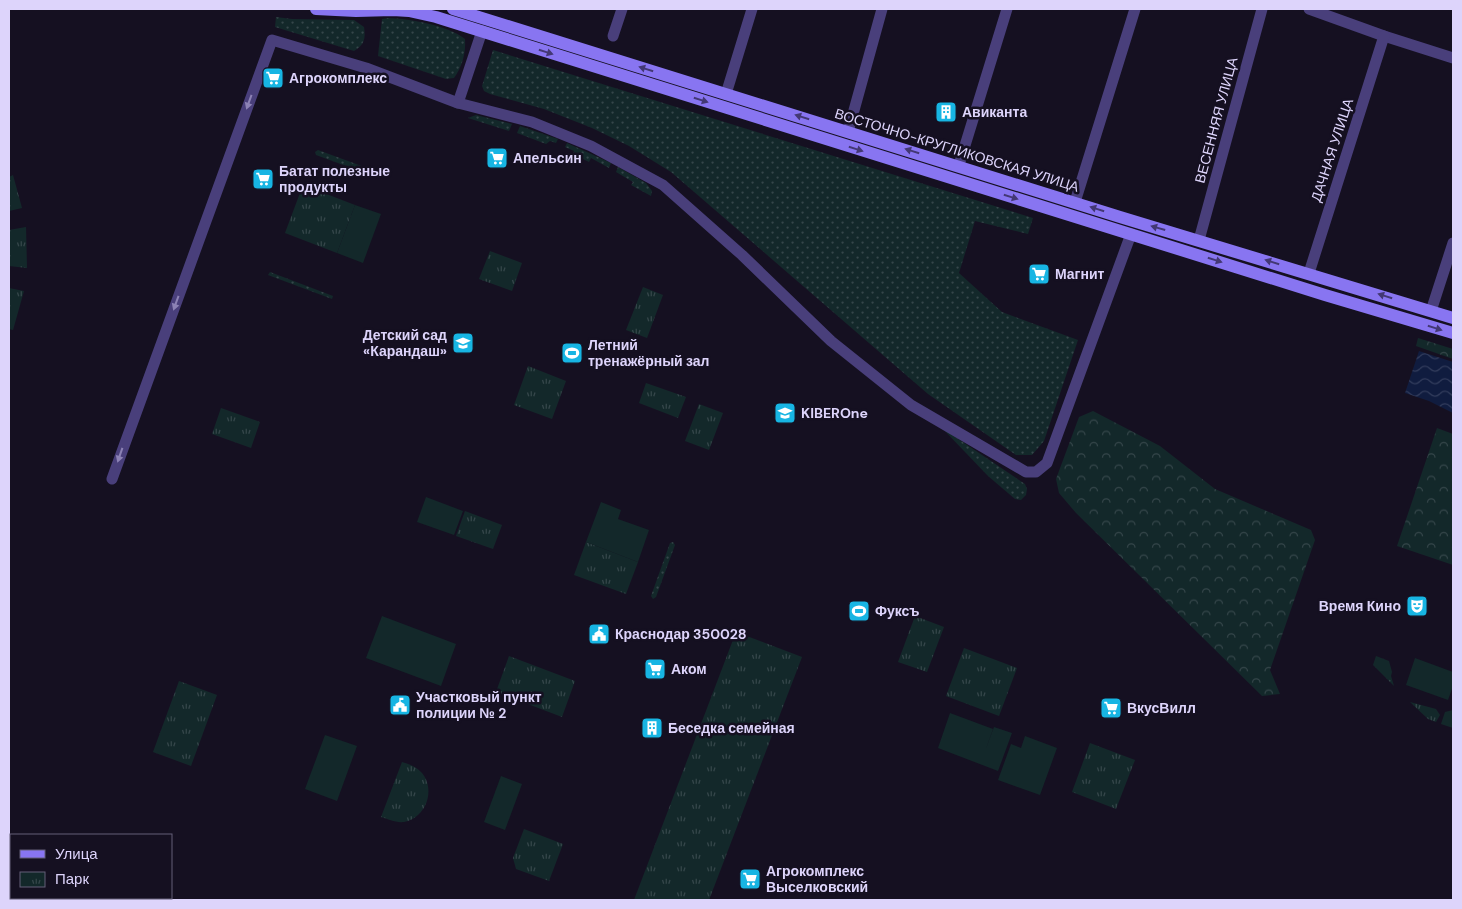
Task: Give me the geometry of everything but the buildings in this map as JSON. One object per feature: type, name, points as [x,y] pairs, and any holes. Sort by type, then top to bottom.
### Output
[{"type":"main road","name":"ВОСТОЧНО-КРУГЛИКОВСКАЯ УЛИЦА","points":[[316,9],[409,11],[463,25],[1453,333]]},
{"type":"main road","name":"ВОСТОЧНО-КРУГЛИКОВСКАЯ УЛИЦА","points":[[453,9],[488,14],[726,94],[1453,318]]},
{"type":"street","points":[[613,36],[622,9]]},
{"type":"street","points":[[726,94],[752,9]]},
{"type":"street","points":[[848,132],[882,9]]},
{"type":"street","points":[[959,166],[1007,9]]},
{"type":"street","points":[[1075,202],[1135,9]]},
{"type":"street","name":"ВЕСЕННЯЯ УЛИЦА","points":[[1199,240],[1262,9]]},
{"type":"street","points":[[1309,9],[1453,58]]},
{"type":"street","points":[[458,103],[482,31]]},
{"type":"street","name":"ДАЧНАЯ УЛИЦА","points":[[1309,273],[1384,36]]},
{"type":"street","points":[[112,479],[272,40],[366,68],[458,103],[532,122],[590,146],[663,185],[742,255],[831,341],[911,405],[1026,472],[1036,472],[1047,463],[1130,234]]},
{"type":"street","points":[[1432,311],[1453,243]]},
{"type":"green space","points":[[276,17],[354,20],[364,27],[365,35],[362,44],[354,51],[275,27]]},
{"type":"green space","points":[[388,18],[439,26],[465,39],[463,60],[454,78],[446,79],[378,56],[382,19]]},
{"type":"green space","points":[[493,50],[1033,218],[1028,234],[975,221],[959,273],[1002,312],[1078,340],[1044,441],[1032,455],[1016,455],[928,394],[671,172],[629,146],[592,128],[544,109],[484,91],[482,86]]},
{"type":"green space","points":[[476,115],[512,124],[509,131],[468,118]]},
{"type":"green space","points":[[520,126],[558,139],[556,143],[550,141],[546,144],[517,133]]},
{"type":"green space","points":[[567,143],[611,163],[609,168],[591,158],[589,162],[573,154],[574,151],[565,147]]},
{"type":"green space","points":[[318,150],[378,172],[379,175],[376,177],[316,155],[315,152]]},
{"type":"green space","points":[[618,167],[646,183],[652,191],[651,196],[631,185],[633,182],[616,172]]},
{"type":"green space","points":[[13,175],[22,208],[9,211],[9,177]]},
{"type":"green space","points":[[303,185],[355,205],[337,253],[285,233]]},
{"type":"green space","points":[[355,205],[381,214],[363,263],[337,253]]},
{"type":"green space","points":[[26,227],[27,268],[9,266],[9,230]]},
{"type":"green space","points":[[490,251],[522,263],[512,291],[479,279]]},
{"type":"green space","points":[[270,272],[333,296],[332,299],[268,275]]},
{"type":"green space","points":[[643,287],[663,295],[647,338],[626,330]]},
{"type":"green space","points":[[9,288],[24,291],[13,330],[9,329]]},
{"type":"green space","points":[[1418,338],[1453,349],[1453,359],[1416,346]]},
{"type":"green space","points":[[528,366],[566,381],[552,419],[514,405]]},
{"type":"green space","points":[[646,383],[686,397],[678,418],[639,403]]},
{"type":"green space","points":[[699,404],[723,413],[709,450],[685,441]]},
{"type":"green space","points":[[221,408],[260,422],[251,448],[212,434]]},
{"type":"green space","points":[[1093,411],[1160,446],[1215,489],[1311,530],[1315,540],[1270,670],[1280,694],[1262,696],[1076,513],[1059,493],[1056,479],[1079,417]]},
{"type":"green space","points":[[942,428],[1025,484],[1027,489],[1026,495],[1021,500],[1015,499],[988,476]]},
{"type":"green space","points":[[1437,428],[1453,434],[1453,565],[1397,546]]},
{"type":"green space","points":[[426,497],[463,511],[454,535],[417,522]]},
{"type":"green space","points":[[601,502],[621,510],[618,519],[649,530],[638,562],[586,542]]},
{"type":"green space","points":[[465,511],[502,525],[493,549],[456,536]]},
{"type":"green space","points":[[586,542],[638,562],[626,594],[574,575]]},
{"type":"green space","points":[[673,542],[675,545],[656,597],[653,599],[651,596],[670,543]]},
{"type":"green space","points":[[382,616],[456,644],[441,686],[366,658]]},
{"type":"green space","points":[[915,616],[944,627],[927,672],[898,662]]},
{"type":"green space","points":[[736,632],[802,657],[709,900],[634,900]]},
{"type":"green space","points":[[964,648],[1017,668],[999,716],[946,696]]},
{"type":"green space","points":[[509,656],[575,681],[562,717],[496,692]]},
{"type":"green space","points":[[1376,656],[1389,661],[1394,686],[1373,665]]},
{"type":"green space","points":[[1415,658],[1453,672],[1453,686],[1448,700],[1406,685]]},
{"type":"green space","points":[[179,681],[217,695],[191,766],[153,752]]},
{"type":"green space","points":[[1410,702],[1436,709],[1440,715],[1436,722],[1428,719]]},
{"type":"green space","points":[[1453,710],[1453,728],[1441,724],[1445,712]]},
{"type":"green space","points":[[950,713],[993,729],[985,751],[994,727],[1012,733],[998,771],[938,748]]},
{"type":"green space","points":[[325,735],[357,746],[337,801],[305,789]]},
{"type":"green space","points":[[1025,736],[1057,748],[1040,795],[998,780],[1011,744],[1021,748]]},
{"type":"green space","points":[[1090,743],[1135,760],[1116,809],[1072,792]]},
{"type":"green space","points":[[402,762],[415,767],[422,773],[428,787],[428,795],[423,809],[418,815],[404,822],[381,817]]},
{"type":"green space","points":[[501,776],[522,784],[505,830],[484,822]]},
{"type":"green space","points":[[524,829],[563,844],[549,881],[516,869],[513,858]]},
{"type":"water","points":[[1419,351],[1453,362],[1453,413],[1429,401],[1405,393]]},
{"type":"place","name":"Агрокомплекс","points":[[273,78]]},
{"type":"place","name":"Авиканта","points":[[946,112]]},
{"type":"place","name":"Апельсин","points":[[497,158]]},
{"type":"place","name":"Батат полезные продукты","points":[[263,179]]},
{"type":"place","name":"Магнит","points":[[1039,274]]},
{"type":"place","name":"Детский сад «Карандаш»","points":[[463,343]]},
{"type":"place","name":"Летний тренажёрный зал","points":[[572,353]]},
{"type":"place","name":"KIBEROne","points":[[785,413]]},
{"type":"place","name":"Время Кино","points":[[1417,606]]},
{"type":"place","name":"Фуксъ","points":[[859,611]]},
{"type":"place","name":"Краснодар 350028","points":[[599,634]]},
{"type":"place","name":"Аком","points":[[655,669]]},
{"type":"place","name":"Участковый пункт полиции № 2","points":[[400,705]]},
{"type":"place","name":"ВкусВилл","points":[[1111,708]]},
{"type":"place","name":"Беседка семейная","points":[[652,728]]},
{"type":"place","name":"Агрокомплекс Выселковский","points":[[750,879]]}]
